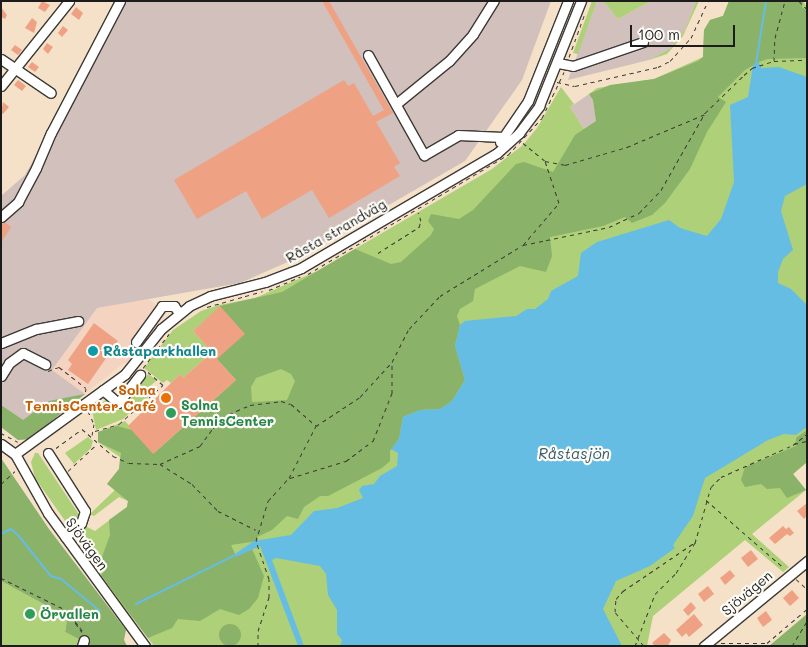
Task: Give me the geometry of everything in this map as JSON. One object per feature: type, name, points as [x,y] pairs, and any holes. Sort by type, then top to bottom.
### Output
[{"type":"street","points":[[1,86],[69,1]]},
{"type":"street","points":[[1,217],[18,202],[36,168],[51,133],[120,1]]},
{"type":"street","points":[[396,104],[449,62],[473,34],[494,1]]},
{"type":"street","points":[[497,153],[503,137],[528,101],[568,1]]},
{"type":"street","name":"Råsta strandväg","points":[[15,454],[133,366],[161,329],[179,313],[210,296],[290,273],[497,153],[526,125],[551,80],[581,1]]},
{"type":"street","points":[[558,63],[573,66],[643,42]]},
{"type":"street","points":[[368,56],[424,155],[458,135],[503,137]]},
{"type":"street","points":[[1,59],[16,67],[51,93]]},
{"type":"street","points":[[136,342],[162,306],[174,306],[179,313]]},
{"type":"street","points":[[1,343],[36,329],[78,322]]},
{"type":"street","points":[[1,376],[9,363],[23,353],[47,368]]},
{"type":"street","points":[[103,390],[118,403],[142,371]]},
{"type":"street","points":[[1,444],[15,454]]},
{"type":"street","name":"Sjövägen","points":[[15,454],[26,479],[65,536],[146,646]]},
{"type":"street","points":[[48,454],[85,511],[81,523],[65,536]]},
{"type":"street","name":"Sjövägen","points":[[704,646],[807,561]]},
{"type":"path","points":[[551,80],[575,86],[670,61],[691,38],[708,1]]},
{"type":"path","points":[[774,60],[775,38],[785,1]]},
{"type":"path","points":[[799,1],[807,9]]},
{"type":"path","points":[[522,245],[609,227],[639,213],[661,190],[706,113],[752,68],[774,60],[807,60]]},
{"type":"path","points":[[522,142],[545,161],[565,166],[628,147],[706,113]]},
{"type":"path","points":[[258,646],[258,631],[269,597],[269,579],[256,541],[256,530],[268,500],[289,478],[316,426],[360,397],[392,362],[409,329],[440,296],[522,245],[559,203],[545,161]]},
{"type":"path","points":[[378,253],[419,227],[421,216],[412,203]]},
{"type":"path","points":[[289,478],[346,461],[373,441],[392,393],[392,362]]},
{"type":"path","points":[[47,368],[59,367],[86,388],[85,396]]},
{"type":"path","points":[[92,435],[95,431],[119,424],[163,385],[142,371]]},
{"type":"path","points":[[48,454],[82,429],[92,435],[97,444],[129,463],[160,464],[200,446],[229,414],[250,405],[286,402],[316,426]]},
{"type":"path","points":[[88,410],[95,431]]},
{"type":"path","points":[[1,433],[23,448]]},
{"type":"path","points":[[634,646],[655,594],[676,573],[695,543],[710,487],[721,477],[793,444],[807,434]]},
{"type":"path","points":[[793,444],[807,441]]},
{"type":"path","points":[[62,476],[97,444]]},
{"type":"path","points":[[160,464],[192,484],[218,511],[256,530]]},
{"type":"path","points":[[1,484],[15,471]]},
{"type":"path","points":[[706,499],[807,590]]},
{"type":"path","points":[[644,646],[615,612],[616,599],[623,591],[695,543]]},
{"type":"path","points":[[1,578],[66,610],[86,637],[83,643]]},
{"type":"path","points":[[717,643],[767,643],[807,609]]},
{"type":"path","points":[[792,646],[807,621]]},
{"type":"shaded area","points":[[121,1],[551,1],[522,80],[465,161],[297,258],[240,283],[97,308],[52,370],[85,394],[29,439],[18,440],[1,427],[1,196],[25,175]]},
{"type":"shaded area","points":[[597,1],[603,1],[618,19],[651,1],[696,1],[685,30],[670,50],[649,60],[568,80]]},
{"type":"shaded area","points":[[589,94],[593,100],[596,121],[584,129],[570,107]]},
{"type":"shaded area","points":[[148,299],[167,312],[130,361],[120,366],[85,394],[52,370],[97,307]]},
{"type":"green space","points":[[592,1],[597,1],[578,54],[573,53]]},
{"type":"green space","points":[[603,1],[651,1],[618,19]]},
{"type":"green space","points":[[696,1],[699,1],[683,36],[667,54],[649,60],[670,49],[685,30]]},
{"type":"green space","points":[[729,1],[803,1],[807,7],[807,462],[793,474],[806,490],[752,534],[789,567],[783,572],[745,540],[653,616],[647,646],[154,646],[122,605],[76,538],[85,526],[95,531],[127,507],[128,501],[119,497],[94,516],[90,514],[116,489],[107,484],[119,469],[120,457],[98,442],[98,432],[125,421],[154,454],[236,380],[217,359],[220,307],[193,331],[212,352],[183,378],[180,374],[171,383],[167,380],[163,383],[144,368],[173,330],[201,311],[219,305],[255,298],[317,271],[492,169],[523,145],[537,128],[561,87],[574,104],[570,107],[584,129],[596,121],[593,100],[589,94],[597,88],[654,79],[703,57],[704,30],[710,20],[723,16]]},
{"type":"green space","points":[[729,1],[803,1],[802,7],[807,11],[807,58],[768,59],[759,62],[745,70],[718,97],[726,102],[707,132],[690,169],[665,203],[652,215],[632,223],[625,217],[603,226],[550,237],[552,256],[546,272],[520,266],[475,289],[473,301],[460,309],[457,316],[460,325],[455,346],[465,380],[452,401],[440,409],[420,410],[403,417],[399,439],[390,451],[390,461],[382,468],[328,496],[320,496],[304,507],[298,519],[287,516],[272,530],[257,537],[258,541],[231,545],[236,556],[252,549],[264,576],[258,598],[249,609],[239,615],[220,609],[200,621],[178,619],[172,628],[148,638],[101,575],[106,570],[102,557],[110,535],[109,520],[127,507],[128,501],[107,484],[119,469],[121,453],[98,442],[98,432],[117,426],[132,430],[154,453],[236,380],[217,359],[220,306],[282,292],[355,249],[391,264],[401,262],[431,235],[434,229],[428,221],[431,214],[459,219],[473,210],[516,164],[524,162],[553,172],[575,135],[596,121],[593,100],[589,94],[610,85],[654,79],[698,61],[703,57],[704,30],[710,20],[723,16]],"holes":[[[281,369],[291,374],[295,381],[287,400],[252,402],[251,387],[256,378]]]},
{"type":"green space","points":[[148,374],[157,380],[149,387],[154,392],[123,419],[96,430],[92,410],[107,399],[123,409]]},
{"type":"green space","points":[[85,394],[29,439],[18,440],[1,427],[1,405],[23,420],[49,401]]},
{"type":"green space","points":[[807,430],[807,462],[793,474],[806,490],[787,498],[780,488],[767,489],[761,484],[745,487],[741,480],[745,467],[796,446],[796,438]]},
{"type":"green space","points":[[88,437],[93,441],[91,448],[74,464],[65,453]]},
{"type":"green space","points":[[35,453],[38,453],[80,516],[70,528],[35,478],[31,462]]},
{"type":"green space","points":[[1,458],[49,529],[126,630],[124,640],[127,646],[92,646],[65,632],[67,620],[51,608],[1,581]]},
{"type":"green space","name":"Örvallen","points":[[1,581],[51,608],[67,620],[65,632],[92,646],[1,646]]},
{"type":"green space","points":[[807,614],[807,646],[769,646]]},
{"type":"green space","points":[[226,624],[234,624],[241,631],[241,639],[234,646],[226,646],[219,639],[219,631]]},
{"type":"water","name":"Råstasjön","points":[[759,62],[761,68],[779,67],[807,77],[807,184],[785,196],[781,211],[793,250],[783,259],[778,272],[778,283],[791,289],[807,305],[807,427],[796,435],[784,434],[768,440],[705,478],[693,516],[673,545],[675,548],[650,566],[616,581],[603,609],[622,646],[340,646],[342,640],[337,634],[337,610],[328,595],[326,574],[320,566],[276,558],[272,560],[304,646],[298,646],[260,546],[236,557],[235,554],[254,541],[291,535],[314,511],[337,508],[363,498],[359,490],[362,486],[374,484],[380,476],[397,466],[398,453],[391,449],[399,439],[403,417],[420,410],[440,409],[452,401],[465,380],[455,346],[460,325],[465,321],[516,316],[527,309],[535,309],[548,299],[551,291],[578,276],[581,253],[597,242],[669,220],[680,228],[707,236],[721,219],[734,182],[730,105],[748,97],[753,65]]},
{"type":"building","points":[[42,1],[50,5],[45,12],[38,8]]},
{"type":"building","points":[[322,1],[329,1],[393,113],[376,122],[400,163],[394,167],[400,176],[329,218],[312,190],[262,219],[246,191],[197,219],[174,180],[344,80],[348,86],[354,83],[373,116],[384,110]]},
{"type":"building","points":[[1,7],[7,15],[5,19],[1,17]]},
{"type":"building","points":[[76,7],[83,13],[79,20],[71,14]]},
{"type":"building","points":[[32,18],[37,22],[34,33],[25,28]]},
{"type":"building","points":[[63,26],[68,30],[62,37],[58,33]]},
{"type":"building","points":[[47,43],[53,47],[48,54],[43,49]]},
{"type":"building","points":[[15,45],[22,50],[18,55],[11,50]]},
{"type":"building","points":[[32,62],[39,67],[35,72],[28,67]]},
{"type":"building","points":[[18,80],[26,86],[22,91],[14,85]]},
{"type":"building","points":[[3,102],[9,107],[3,114],[1,113]]},
{"type":"building","points":[[3,221],[11,227],[1,243],[1,224]]},
{"type":"building","name":"Solna TennisCenter","points":[[220,306],[245,334],[217,359],[236,380],[153,454],[128,426],[180,374],[183,378],[212,352],[193,331]]},
{"type":"building","name":"Råstaparkhallen","points":[[94,323],[118,341],[88,384],[68,370],[72,364],[68,360]]},
{"type":"building","points":[[807,503],[807,516],[804,519],[797,511]]},
{"type":"building","points":[[783,526],[786,529],[789,527],[794,533],[790,536],[787,534],[775,544],[769,538]]},
{"type":"building","points":[[751,550],[758,559],[748,567],[741,558]]},
{"type":"building","points":[[730,570],[735,576],[725,585],[720,578]]},
{"type":"building","points":[[708,586],[714,594],[704,602],[698,594]]},
{"type":"building","points":[[792,590],[799,598],[790,606],[783,598]]},
{"type":"building","points":[[691,602],[696,608],[688,616],[683,610]]},
{"type":"building","points":[[766,611],[772,620],[763,627],[757,618]]},
{"type":"building","points":[[694,614],[703,625],[689,637],[686,633],[682,637],[676,630]]},
{"type":"building","points":[[664,633],[671,640],[668,646],[655,646],[652,643]]},
{"type":"waterway","points":[[756,64],[766,1]]},
{"type":"waterway","points":[[1,534],[11,529],[51,576],[61,579],[100,611]]},
{"type":"waterway","points":[[136,604],[237,554]]},
{"type":"place","name":"Råstaparkhallen","points":[[93,351]]},
{"type":"place","name":"Solna TennisCenter Café","points":[[166,398]]},
{"type":"place","name":"Solna TennisCenter","points":[[171,413]]},
{"type":"place","name":"Örvallen","points":[[30,614]]}]
